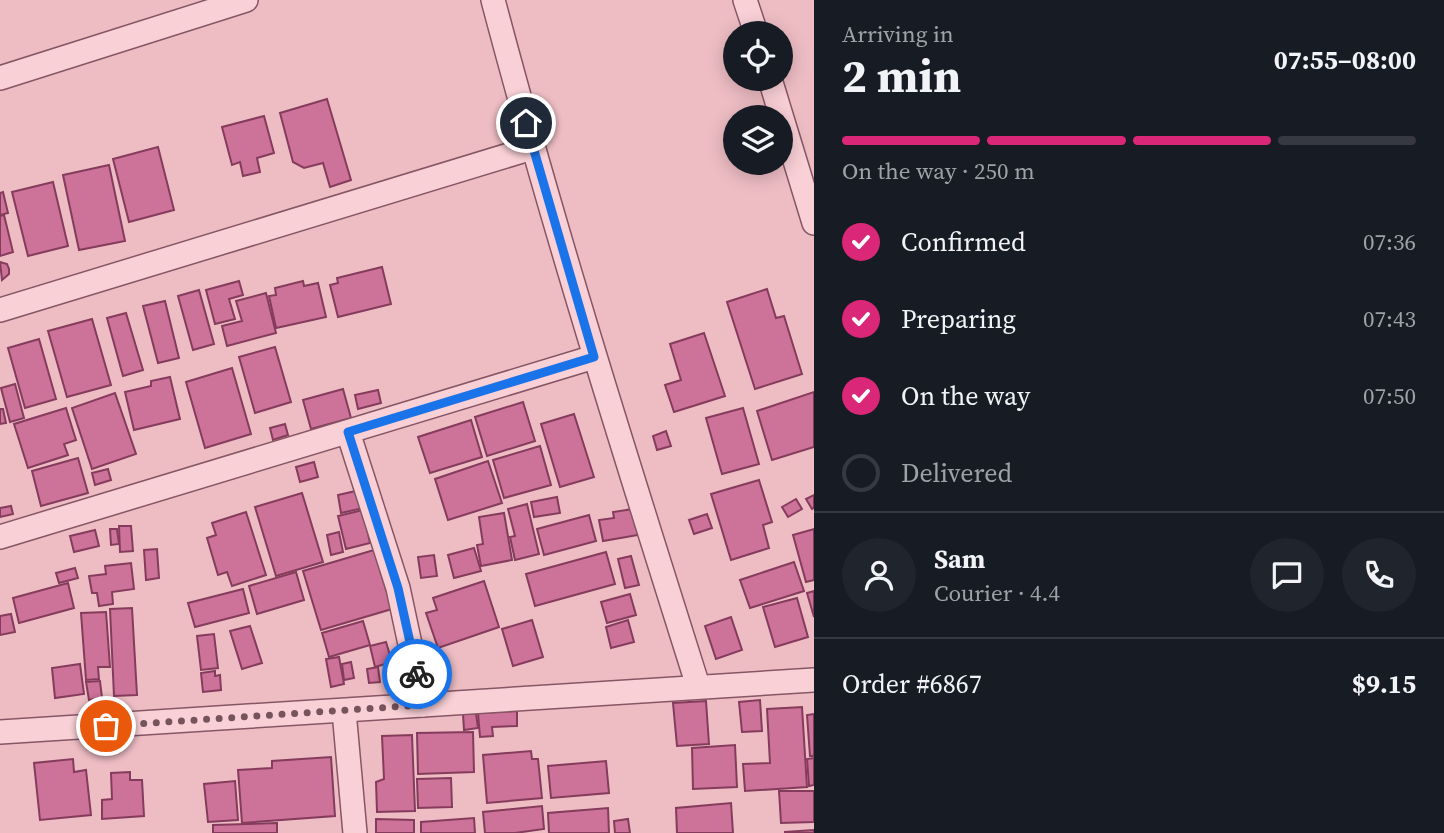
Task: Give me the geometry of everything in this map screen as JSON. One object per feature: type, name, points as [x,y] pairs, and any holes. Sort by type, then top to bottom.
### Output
[{"type":"street","points":[[0,78],[246,0]]},
{"type":"street","points":[[493,0],[532,148],[594,357],[698,686]]},
{"type":"street","points":[[745,0],[751,21]]},
{"type":"street","points":[[773,91],[814,223]]},
{"type":"street","points":[[0,310],[532,148]]},
{"type":"street","points":[[0,537],[594,357]]},
{"type":"street","points":[[348,432],[398,588],[423,705]]},
{"type":"street","points":[[0,732],[814,680]]},
{"type":"street","points":[[344,711],[355,833]]},
{"type":"building","points":[[327,99],[351,180],[330,187],[323,163],[304,168],[293,162],[280,113]]},
{"type":"building","points":[[264,116],[274,153],[257,158],[260,172],[243,176],[240,162],[232,165],[222,127]]},
{"type":"building","points":[[158,147],[174,210],[129,222],[113,159]]},
{"type":"building","points":[[109,165],[125,241],[79,250],[63,175]]},
{"type":"building","points":[[53,182],[68,246],[28,256],[12,192]]},
{"type":"building","points":[[3,192],[8,213],[0,215],[0,193]]},
{"type":"building","points":[[4,215],[13,252],[0,256],[0,216]]},
{"type":"building","points":[[0,262],[7,264],[9,269],[9,274],[2,280]]},
{"type":"building","points":[[382,267],[391,304],[338,317],[330,285],[338,283],[337,278]]},
{"type":"building","points":[[239,281],[243,295],[229,299],[235,319],[215,324],[206,290]]},
{"type":"building","points":[[303,281],[304,286],[318,283],[326,317],[276,328],[269,296],[276,295],[275,288]]},
{"type":"building","points":[[767,289],[776,318],[784,316],[802,374],[755,389],[727,302]]},
{"type":"building","points":[[199,290],[214,344],[193,350],[178,296]]},
{"type":"building","points":[[266,293],[276,333],[227,346],[222,326],[242,321],[236,301]]},
{"type":"building","points":[[165,301],[179,358],[158,363],[143,306]]},
{"type":"building","points":[[126,313],[143,370],[123,376],[107,318]]},
{"type":"building","points":[[92,319],[111,385],[67,397],[48,331]]},
{"type":"building","points":[[704,333],[725,396],[674,412],[665,385],[681,380],[670,344]]},
{"type":"building","points":[[39,339],[56,399],[25,408],[8,348]]},
{"type":"building","points":[[275,347],[291,402],[255,413],[239,357]]},
{"type":"building","points":[[232,368],[251,434],[205,448],[186,382]]},
{"type":"building","points":[[170,377],[180,419],[134,430],[125,392],[151,386],[151,381]]},
{"type":"building","points":[[15,384],[24,418],[10,422],[1,388]]},
{"type":"building","points":[[343,389],[351,418],[311,429],[303,400]]},
{"type":"building","points":[[378,390],[381,403],[358,409],[355,395]]},
{"type":"building","points":[[814,392],[814,447],[772,460],[757,411]]},
{"type":"building","points":[[115,393],[136,454],[92,469],[72,408]]},
{"type":"building","points":[[523,402],[535,441],[487,456],[475,417]]},
{"type":"building","points":[[66,408],[76,440],[64,444],[68,455],[28,468],[14,424]]},
{"type":"building","points":[[743,408],[759,464],[722,474],[706,418]]},
{"type":"building","points":[[0,409],[3,409],[6,423],[0,424]]},
{"type":"building","points":[[574,414],[594,477],[560,487],[541,424]]},
{"type":"building","points":[[471,420],[482,457],[430,473],[418,437]]},
{"type":"building","points":[[285,424],[288,435],[273,440],[270,428]]},
{"type":"building","points":[[666,431],[671,446],[657,450],[653,436]]},
{"type":"building","points":[[540,446],[551,485],[504,498],[493,460]]},
{"type":"building","points":[[78,458],[88,493],[41,506],[32,471]]},
{"type":"building","points":[[488,461],[502,503],[448,520],[435,479]]},
{"type":"building","points":[[314,462],[318,477],[300,482],[296,467]]},
{"type":"building","points":[[108,469],[111,480],[95,485],[92,473]]},
{"type":"building","points":[[759,480],[772,522],[763,525],[769,548],[731,560],[711,494]]},
{"type":"building","points":[[360,490],[363,508],[341,513],[338,495]]},
{"type":"building","points":[[302,493],[323,562],[276,576],[255,507]]},
{"type":"building","points":[[814,495],[814,508],[812,509],[806,499]]},
{"type":"building","points":[[557,497],[560,513],[534,517],[531,502]]},
{"type":"building","points":[[796,499],[802,509],[788,517],[782,507]]},
{"type":"building","points":[[527,504],[539,554],[515,560],[510,537],[515,536],[508,509]]},
{"type":"building","points":[[11,506],[13,514],[0,517],[0,508]]},
{"type":"building","points":[[633,509],[638,535],[603,541],[599,520],[614,518],[613,512]]},
{"type":"building","points":[[363,510],[370,543],[346,549],[338,516]]},
{"type":"building","points":[[246,512],[266,575],[232,586],[227,572],[218,575],[207,538],[216,535],[212,523]]},
{"type":"building","points":[[504,513],[512,560],[481,566],[477,545],[483,544],[479,517]]},
{"type":"building","points":[[707,514],[712,528],[694,534],[689,520]]},
{"type":"building","points":[[589,515],[596,541],[544,555],[537,529]]},
{"type":"building","points":[[119,526],[131,526],[133,551],[120,552]]},
{"type":"building","points":[[110,529],[117,529],[119,544],[111,545]]},
{"type":"building","points":[[814,529],[814,580],[806,582],[793,535]]},
{"type":"building","points":[[95,530],[99,546],[74,552],[70,536]]},
{"type":"building","points":[[339,532],[343,552],[331,555],[327,535]]},
{"type":"building","points":[[474,548],[481,571],[454,578],[448,555]]},
{"type":"building","points":[[157,549],[159,578],[146,580],[144,550]]},
{"type":"building","points":[[374,550],[392,609],[321,630],[303,571]]},
{"type":"building","points":[[606,552],[615,584],[535,606],[526,574]]},
{"type":"building","points":[[434,555],[437,576],[421,578],[418,557]]},
{"type":"building","points":[[631,556],[639,585],[625,588],[618,559]]},
{"type":"building","points":[[794,562],[804,591],[750,608],[740,580]]},
{"type":"building","points":[[131,563],[134,589],[112,592],[113,604],[99,606],[97,593],[92,593],[89,576],[106,574],[105,566]]},
{"type":"building","points":[[75,568],[78,578],[59,583],[56,573]]},
{"type":"building","points":[[296,572],[304,600],[257,614],[249,586]]},
{"type":"building","points":[[484,581],[499,627],[438,648],[426,613],[437,610],[433,598]]},
{"type":"building","points":[[68,583],[74,608],[19,623],[13,598]]},
{"type":"building","points":[[243,589],[249,613],[195,627],[188,603]]},
{"type":"building","points":[[814,591],[814,617],[807,593]]},
{"type":"building","points":[[630,594],[636,615],[607,623],[601,602]]},
{"type":"building","points":[[797,598],[808,637],[775,647],[763,607]]},
{"type":"building","points":[[132,608],[137,695],[114,696],[110,609]]},
{"type":"building","points":[[106,612],[110,667],[98,667],[99,679],[86,680],[81,613]]},
{"type":"building","points":[[11,614],[15,632],[0,635],[0,616]]},
{"type":"building","points":[[731,617],[742,650],[716,659],[705,626]]},
{"type":"building","points":[[532,620],[543,657],[513,666],[502,629]]},
{"type":"building","points":[[628,620],[634,642],[611,648],[606,627]]},
{"type":"building","points":[[363,621],[370,645],[329,657],[322,633]]},
{"type":"building","points":[[250,626],[262,663],[242,669],[230,631]]},
{"type":"building","points":[[214,634],[218,668],[201,670],[197,636]]},
{"type":"building","points":[[386,642],[392,662],[375,667],[370,646]]},
{"type":"building","points":[[339,657],[344,684],[331,687],[326,659]]},
{"type":"building","points":[[351,662],[354,678],[344,680],[342,664]]},
{"type":"building","points":[[80,664],[84,694],[55,698],[52,668]]},
{"type":"building","points":[[378,667],[380,682],[369,683],[367,669]]},
{"type":"building","points":[[215,671],[215,676],[220,675],[221,690],[203,692],[201,673]]},
{"type":"building","points":[[100,681],[102,698],[89,700],[86,682]]},
{"type":"building","points":[[760,700],[762,731],[742,732],[739,702]]},
{"type":"building","points":[[706,701],[709,744],[677,746],[673,703]]},
{"type":"building","points":[[802,707],[807,787],[745,791],[743,764],[770,763],[767,709]]},
{"type":"building","points":[[517,711],[517,726],[492,727],[493,736],[480,737],[478,713]]},
{"type":"building","points":[[476,713],[478,728],[464,730],[463,714]]},
{"type":"building","points":[[814,714],[814,756],[810,756],[807,715]]},
{"type":"building","points":[[473,732],[474,772],[418,774],[417,733]]},
{"type":"building","points":[[412,735],[415,811],[377,812],[376,782],[384,779],[382,736]]},
{"type":"building","points":[[735,745],[737,787],[693,789],[692,748]]},
{"type":"building","points":[[531,751],[532,759],[538,759],[542,798],[487,803],[483,755]]},
{"type":"building","points":[[331,757],[335,816],[242,823],[238,770],[272,768],[272,761]]},
{"type":"building","points":[[814,758],[814,785],[809,786],[807,759]]},
{"type":"building","points":[[73,759],[74,772],[86,770],[91,815],[40,820],[34,763]]},
{"type":"building","points":[[606,761],[609,793],[551,798],[548,766]]},
{"type":"building","points":[[130,772],[130,780],[142,780],[144,816],[102,819],[102,800],[112,799],[111,773]]},
{"type":"building","points":[[451,778],[452,807],[418,808],[417,779]]},
{"type":"building","points":[[235,781],[238,820],[208,822],[204,784]]},
{"type":"building","points":[[779,791],[814,791],[814,822],[781,823]]},
{"type":"building","points":[[731,803],[733,833],[677,833],[676,808]]},
{"type":"building","points":[[542,806],[544,829],[485,833],[483,812]]},
{"type":"building","points":[[608,808],[609,833],[549,833],[548,813]]},
{"type":"building","points":[[474,818],[475,833],[421,833],[421,822]]},
{"type":"building","points":[[376,819],[414,820],[414,833],[376,833]]},
{"type":"building","points":[[628,819],[630,833],[615,833],[614,821]]},
{"type":"building","points":[[277,823],[277,833],[213,833],[213,825]]},
{"type":"building","points":[[814,830],[814,833],[785,833],[785,832]]},
{"type":"way so far","points":[[106,726],[423,705],[417,674]]},
{"type":"route","points":[[417,674],[398,588],[348,432],[594,357],[526,123]]}]
